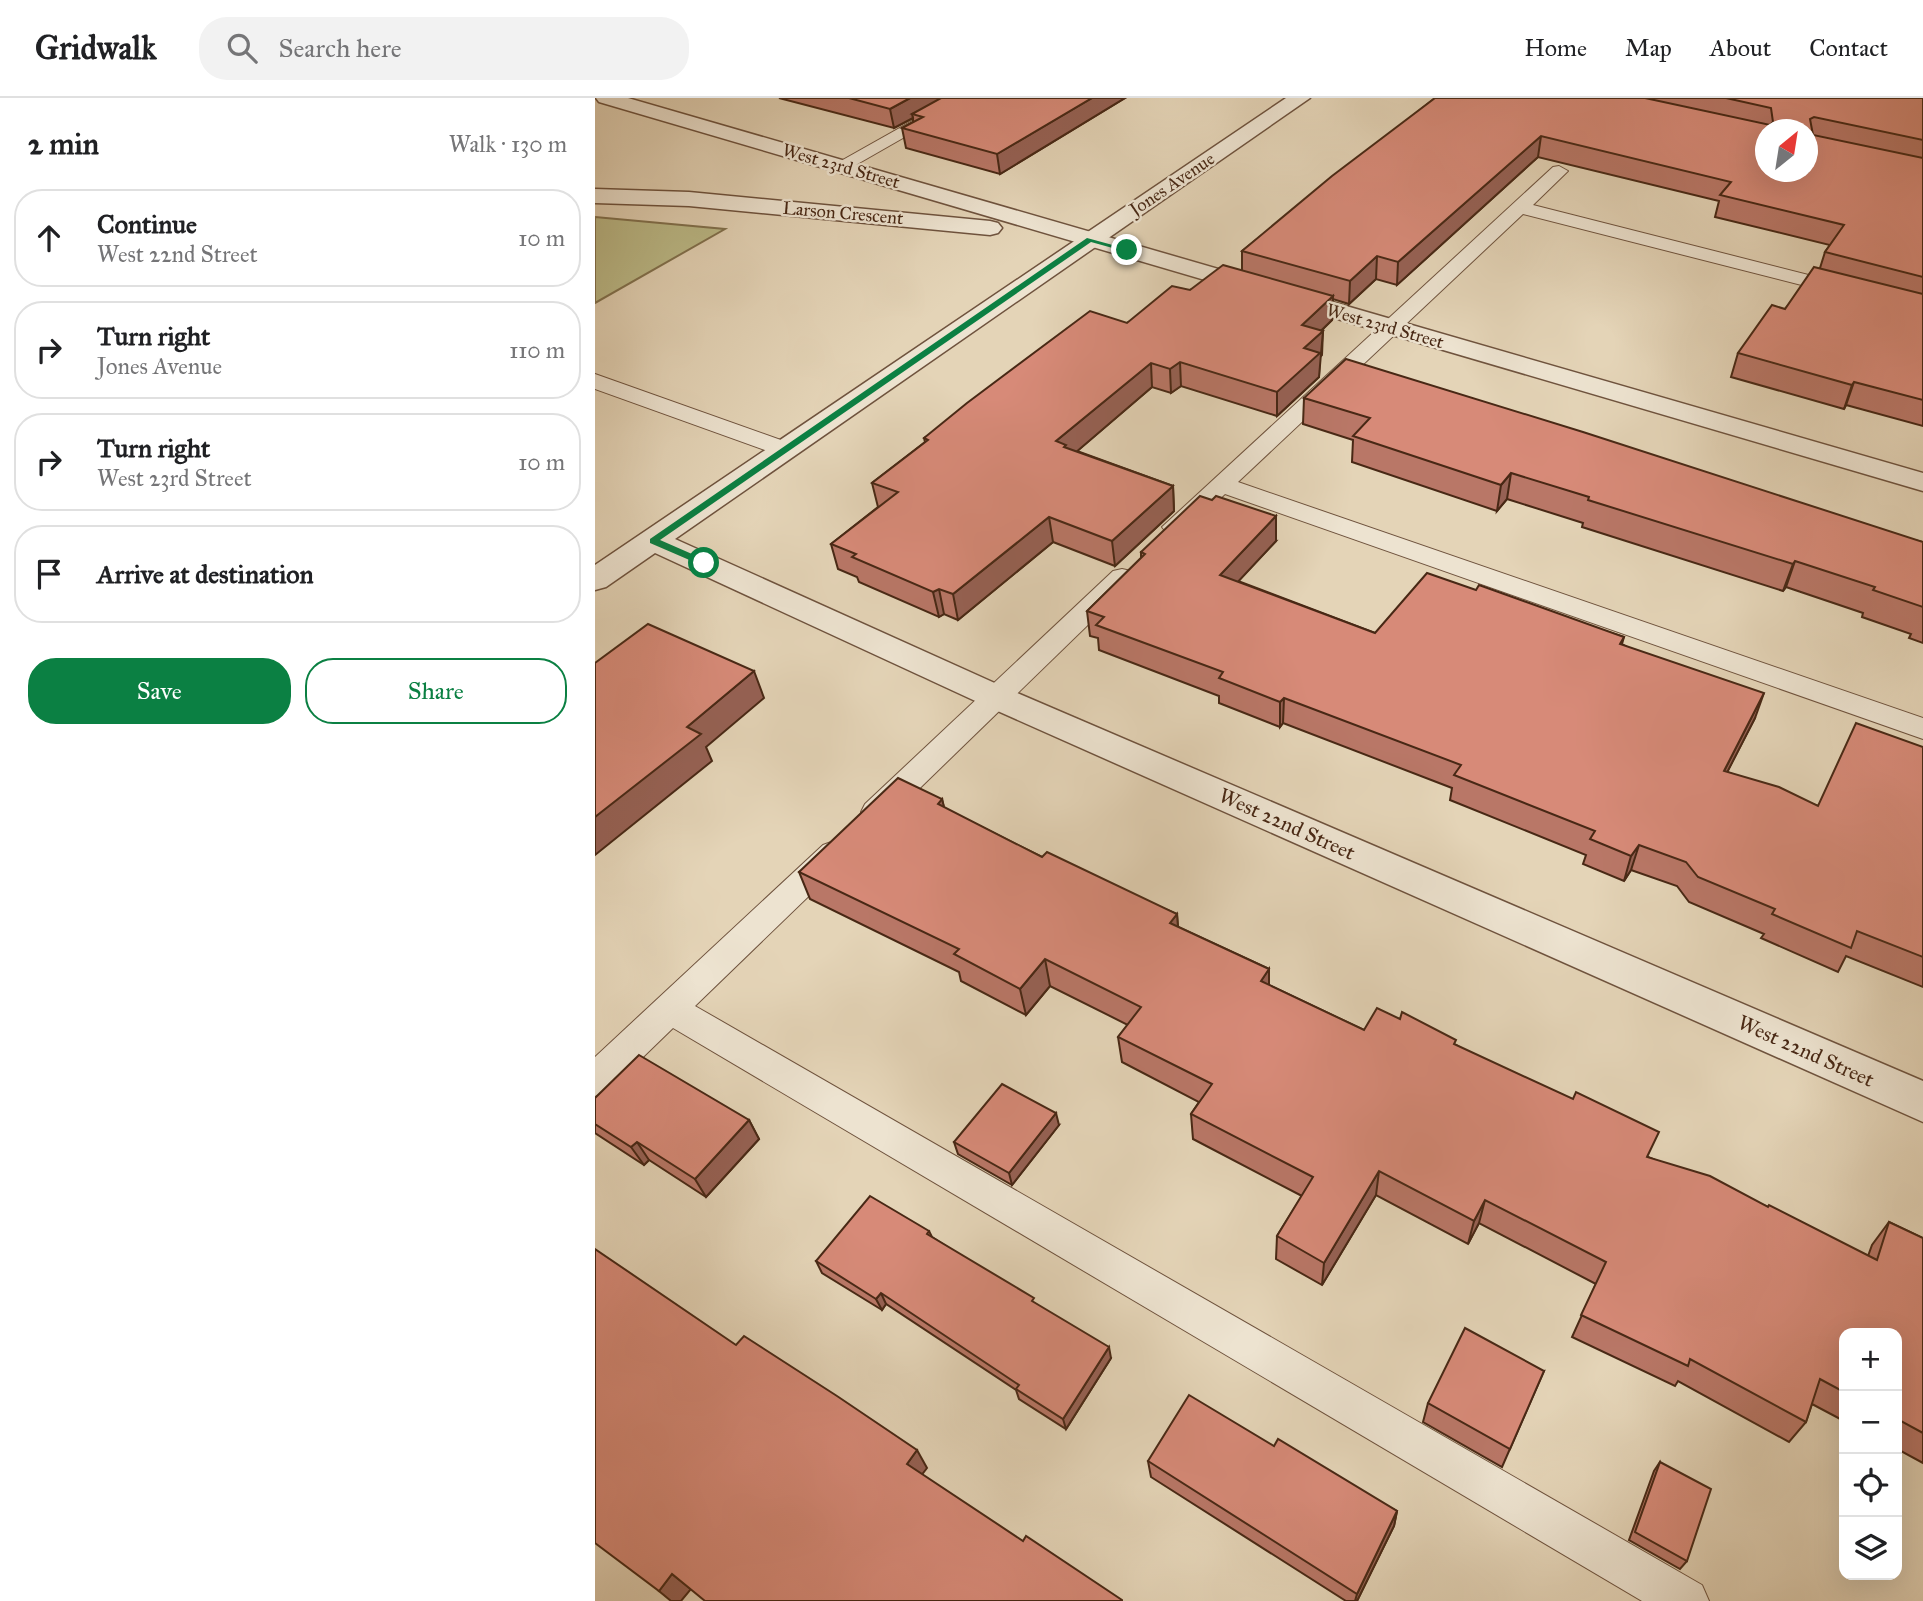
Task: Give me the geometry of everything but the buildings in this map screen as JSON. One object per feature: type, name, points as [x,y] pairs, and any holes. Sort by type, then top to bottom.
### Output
[{"type":"street","name":"West 23rd Street","points":[[605,98],[1923,482]]},
{"type":"street","name":"Jones Avenue","points":[[595,580],[1090,239],[1300,98]]},
{"type":"street","name":"Larson Crescent","points":[[595,196],[689,199],[1090,239]]},
{"type":"street","name":"West 22nd Street","points":[[653,541],[996,697],[1923,1102]]},
{"type":"lane","points":[[841,166],[965,98]]},
{"type":"lane","points":[[1161,541],[1388,327],[1559,171]]},
{"type":"lane","points":[[1521,208],[1923,310]]},
{"type":"lane","points":[[595,381],[694,414],[784,449]]},
{"type":"lane","points":[[1221,484],[1923,729]]},
{"type":"lane","points":[[595,1080],[734,951],[1141,559]]},
{"type":"lane","points":[[670,1009],[1686,1601]]},
{"type":"shaded area","points":[[595,217],[725,229],[595,303]]},
{"type":"route","points":[[704,563],[653,541],[1090,239],[1127,250]]}]
